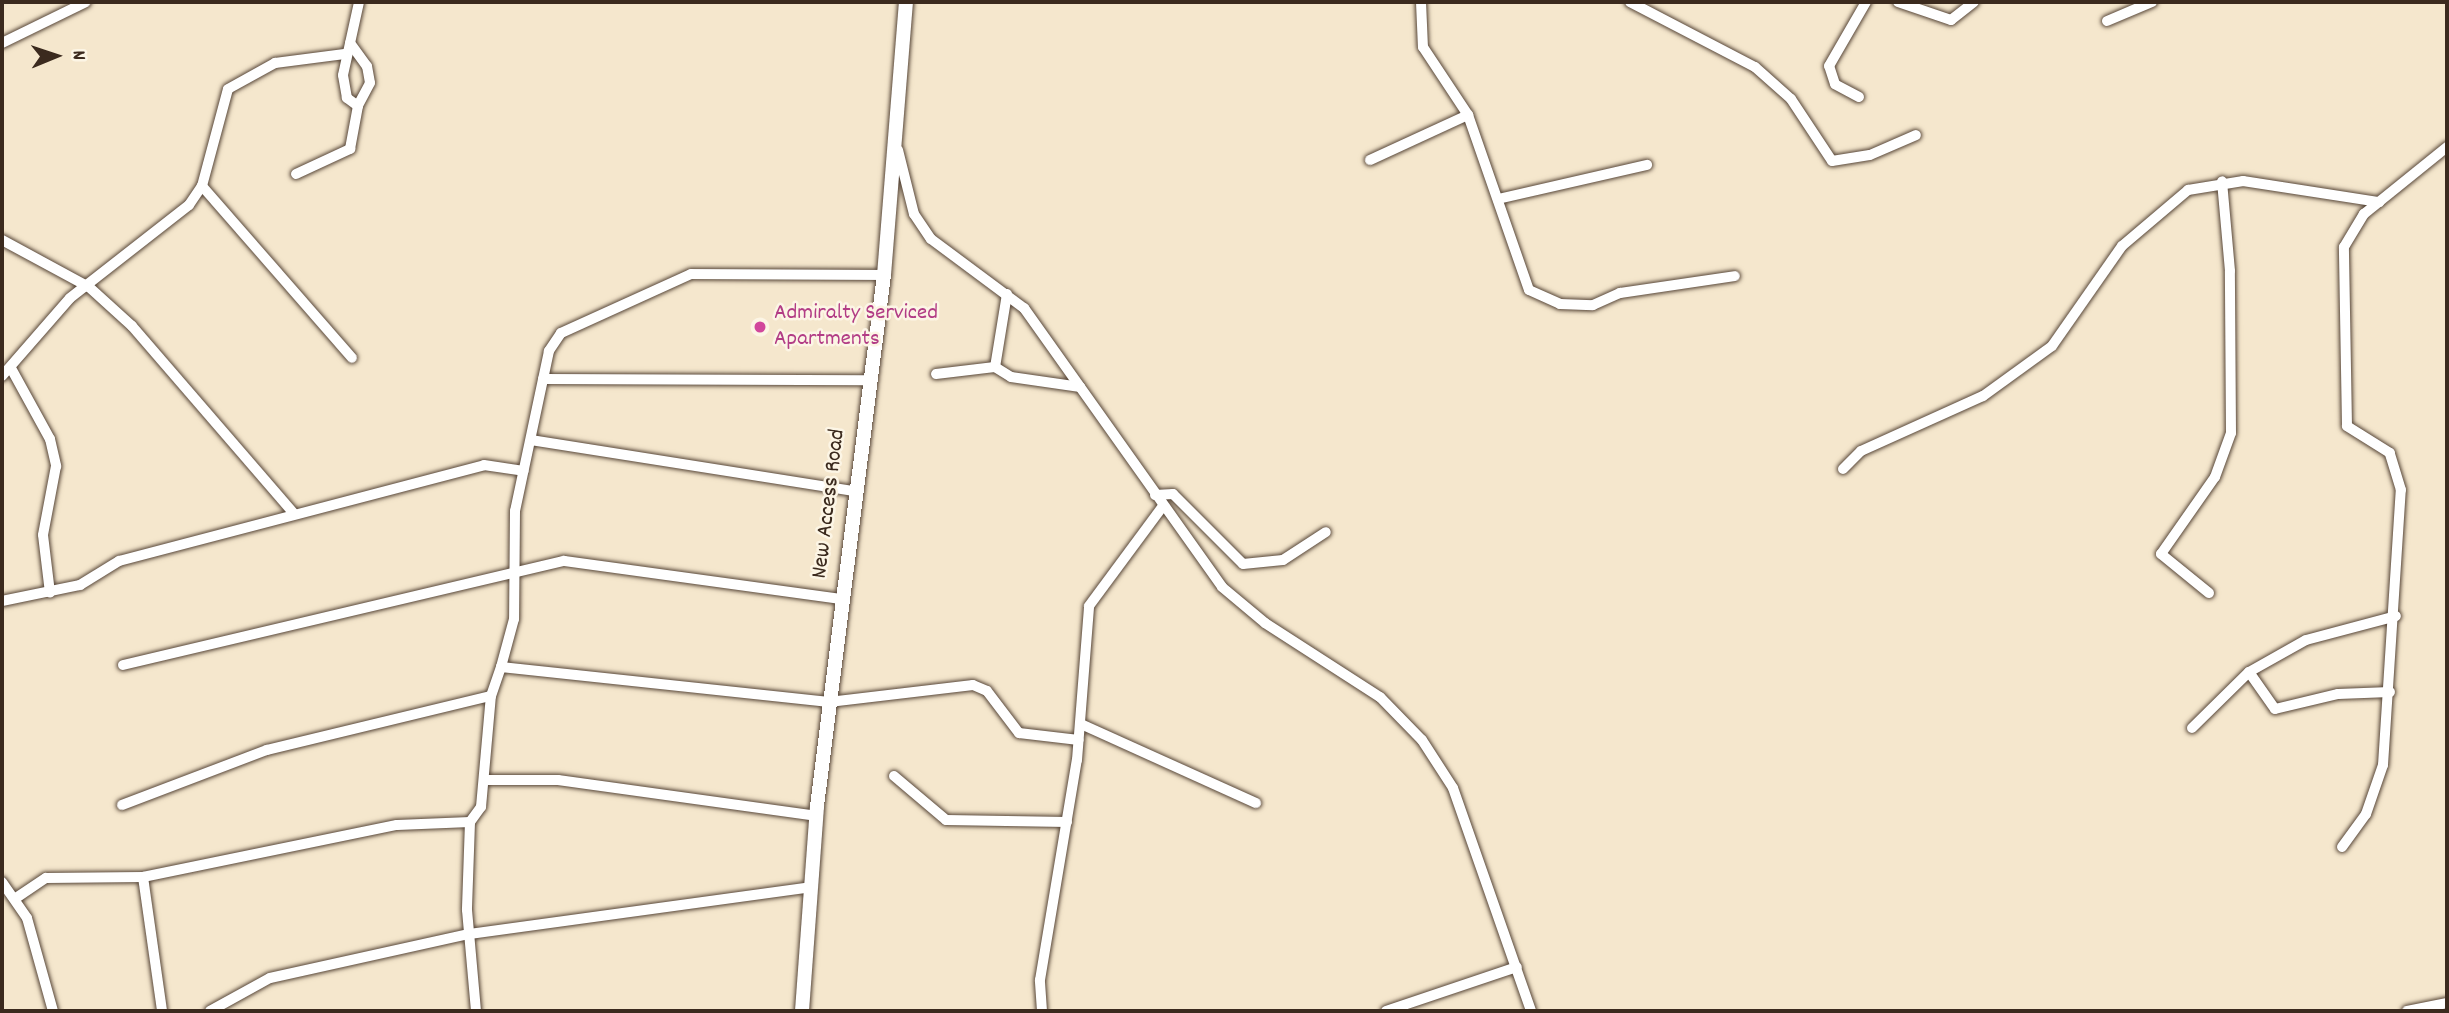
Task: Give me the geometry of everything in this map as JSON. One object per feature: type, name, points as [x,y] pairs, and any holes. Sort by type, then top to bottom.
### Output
[{"type":"main road","name":"New Access Road","points":[[802,1011],[829,702],[868,380],[884,275],[897,146],[906,2]]},
{"type":"street","points":[[2,43],[86,2]]},
{"type":"street","points":[[358,106],[347,98],[344,54],[350,43],[359,2]]},
{"type":"street","points":[[1421,2],[1423,47],[1468,115],[1525,280],[1544,299],[1593,305],[1620,293],[1735,276]]},
{"type":"street","points":[[1630,2],[1755,66],[1791,99],[1832,161],[1870,155],[1916,135]]},
{"type":"street","points":[[1859,97],[1835,84],[1829,66],[1866,2]]},
{"type":"street","points":[[1898,2],[1951,20],[1974,2]]},
{"type":"street","points":[[2107,21],[2152,2]]},
{"type":"street","points":[[296,174],[350,149],[358,106],[370,83],[367,66],[350,43]]},
{"type":"street","points":[[2,376],[12,370],[70,298],[89,287],[189,205],[202,186],[228,89],[275,63],[344,54]]},
{"type":"street","points":[[1370,160],[1468,115]]},
{"type":"street","points":[[897,146],[914,214],[931,239],[1007,294],[1080,387],[1222,587],[1265,623],[1380,697],[1422,740],[1453,788],[1531,1011]]},
{"type":"street","points":[[2342,847],[2378,789],[2396,616],[2401,490],[2396,466],[2380,445],[2351,432],[2346,417],[2343,247],[2356,223],[2447,147]]},
{"type":"street","points":[[1498,199],[1647,165]]},
{"type":"street","points":[[1843,469],[1861,451],[1983,396],[2035,360],[2065,332],[2138,230],[2188,190],[2222,181],[2379,202]]},
{"type":"street","points":[[2209,593],[2161,554],[2215,477],[2231,433],[2230,271],[2222,181]]},
{"type":"street","points":[[202,186],[352,358]]},
{"type":"street","points":[[2,240],[89,287],[132,326],[294,514]]},
{"type":"street","points":[[476,1011],[469,934],[470,822],[481,807],[491,696],[514,619],[515,511],[543,379],[561,333],[691,274],[884,275]]},
{"type":"street","points":[[995,367],[1007,294]]},
{"type":"street","points":[[936,374],[995,367],[1010,377],[1080,387]]},
{"type":"street","points":[[12,370],[50,439],[56,466],[43,536],[50,593]]},
{"type":"street","points":[[543,379],[868,380]]},
{"type":"street","points":[[531,439],[854,491]]},
{"type":"street","points":[[2,601],[80,585],[119,561],[484,465],[524,471]]},
{"type":"street","points":[[1155,495],[1174,494],[1242,564],[1283,560],[1326,532]]},
{"type":"street","points":[[1042,1011],[1040,980],[1068,822],[1081,724],[1089,606],[1163,506]]},
{"type":"street","points":[[124,665],[564,561],[597,562],[841,599]]},
{"type":"street","points":[[2192,728],[2249,672],[2328,630],[2396,616]]},
{"type":"street","points":[[501,667],[829,702],[973,685],[987,691],[1019,733],[1079,740]]},
{"type":"street","points":[[2249,672],[2275,709],[2338,694],[2390,692]]},
{"type":"street","points":[[122,805],[267,750],[491,696]]},
{"type":"street","points":[[1081,724],[1256,803]]},
{"type":"street","points":[[894,776],[946,820],[1068,822]]},
{"type":"street","points":[[485,780],[558,779],[817,816]]},
{"type":"street","points":[[16,898],[46,878],[143,877],[397,825],[470,822]]},
{"type":"street","points":[[143,877],[162,1011]]},
{"type":"street","points":[[2,882],[16,898],[44,965],[53,1011]]},
{"type":"street","points":[[211,1011],[270,978],[469,934],[811,887]]},
{"type":"street","points":[[1386,1011],[1517,967]]},
{"type":"street","points":[[2407,1011],[2447,1003]]},
{"type":"place","name":"Admiralty Serviced Apartments","points":[[760,327]]}]
